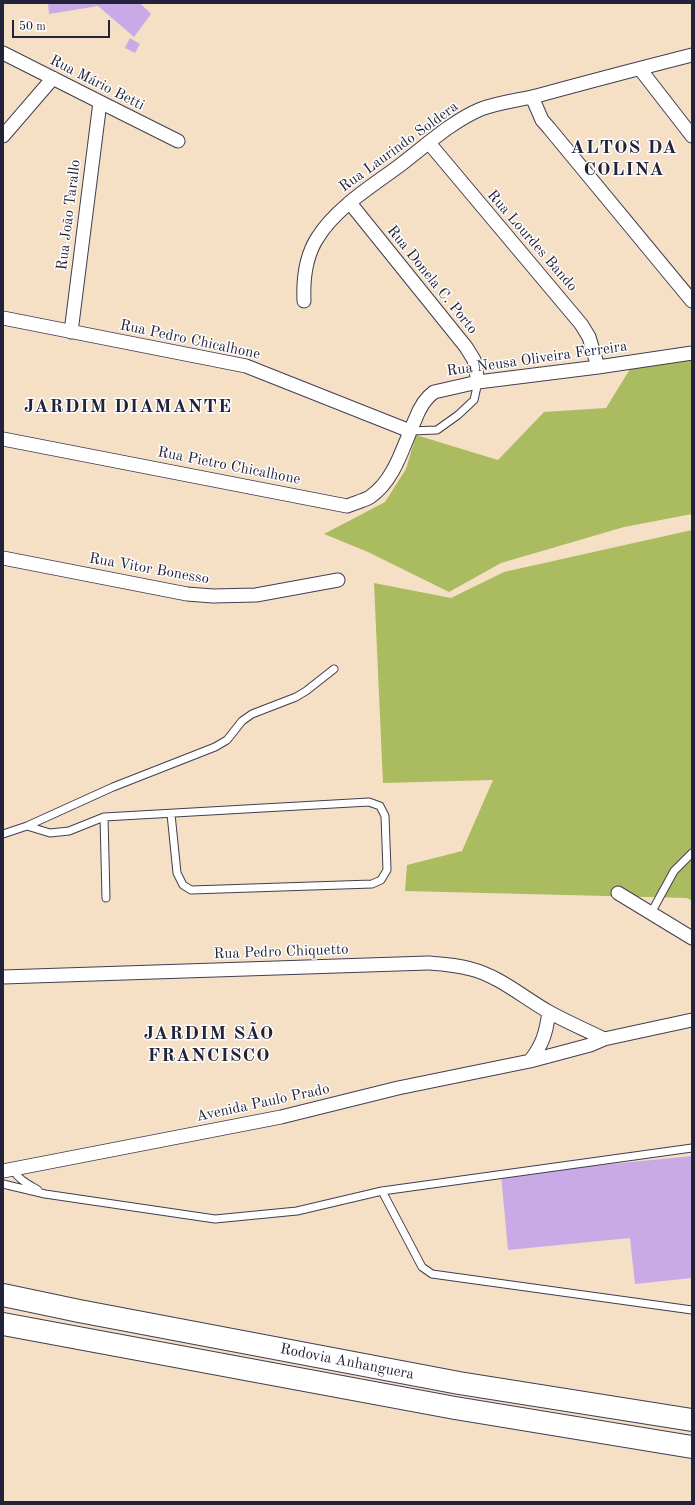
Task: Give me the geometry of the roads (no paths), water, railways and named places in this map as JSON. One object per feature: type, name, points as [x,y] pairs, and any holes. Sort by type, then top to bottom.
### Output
[{"type":"highway","name":"Rodovia Anhanguera","points":[[3,1295],[110,1317],[444,1380],[523,1394],[590,1403],[692,1420]]},
{"type":"highway","name":"Rodovia Anhanguera","points":[[3,1324],[455,1408],[692,1447]]},
{"type":"street","name":"Rua Mário Betti","points":[[3,52],[178,141]]},
{"type":"street","name":"Rua Laurindo Soldera","points":[[304,301],[303,286],[305,271],[317,237],[326,226],[350,203],[429,143],[473,113],[494,105],[532,97],[692,55]]},
{"type":"street","points":[[640,69],[692,136]]},
{"type":"street","points":[[3,136],[53,78]]},
{"type":"street","points":[[532,97],[542,120],[692,300]]},
{"type":"street","name":"Rua João Tarallo","points":[[71,332],[100,102]]},
{"type":"street","name":"Rua Lourdes Bando","points":[[429,143],[581,324],[589,337],[598,367]]},
{"type":"street","name":"Rua Donela C. Porto","points":[[350,203],[466,347],[474,360],[478,382]]},
{"type":"street","name":"Rua Pedro Chicalhone","points":[[3,318],[246,366],[410,431]]},
{"type":"street","name":"Rua Neusa Oliveira Ferreira","points":[[410,431],[420,407],[428,396],[440,390],[478,382],[598,367],[692,353]]},
{"type":"street","name":"Rua Pietro Chicalhone","points":[[3,439],[347,506],[369,497],[391,476],[410,431]]},
{"type":"street","name":"Rua Vitor Bonesso","points":[[3,558],[187,594],[213,596],[256,595],[338,580]]},
{"type":"street","points":[[618,893],[692,938]]},
{"type":"street","name":"Rua Pedro Chiquetto","points":[[3,977],[428,963],[472,969],[513,989],[548,1012],[604,1039]]},
{"type":"street","points":[[530,1061],[541,1045],[545,1036],[548,1012]]},
{"type":"street","name":"Avenida Paulo Prado","points":[[8,1170],[281,1117],[398,1088],[530,1061],[590,1045],[604,1039],[692,1020]]},
{"type":"street","points":[[569,1050],[578,1041],[580,1036],[579,1026]]},
{"type":"lane","points":[[410,431],[437,430],[458,415],[474,400],[478,382]]},
{"type":"lane","points":[[3,834],[27,826],[112,787],[215,746],[227,740],[242,721],[252,714],[296,697],[334,669]]},
{"type":"lane","points":[[27,826],[50,833],[69,832],[104,817],[369,802],[380,806],[385,816],[387,870],[381,880],[372,884],[191,890],[183,885],[177,872],[171,814]]},
{"type":"lane","points":[[104,817],[106,898]]},
{"type":"lane","points":[[651,913],[674,872],[692,853]]},
{"type":"lane","points":[[3,1184],[45,1194],[215,1219],[297,1211],[382,1191],[692,1148]]},
{"type":"lane","points":[[8,1170],[45,1194]]},
{"type":"lane","points":[[382,1191],[422,1266],[432,1274],[692,1310]]},
{"type":"district","name":"ALTOS DA COLINA","points":[[624,159]]},
{"type":"district","name":"JARDIM DIAMANTE","points":[[128,407]]},
{"type":"district","name":"JARDIM SÃO FRANCISCO","points":[[209,1045]]}]
